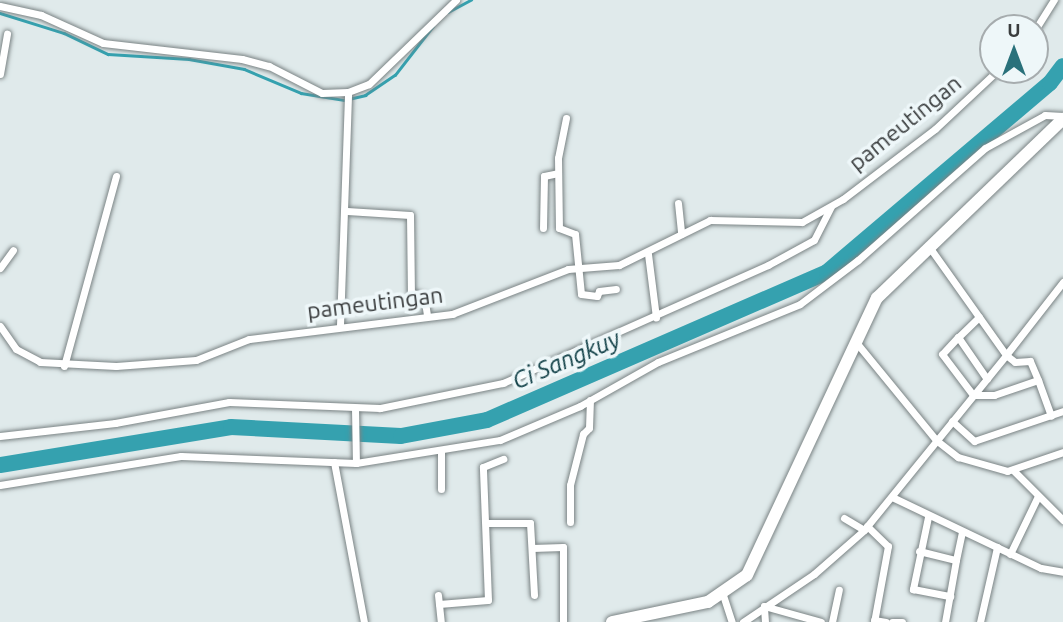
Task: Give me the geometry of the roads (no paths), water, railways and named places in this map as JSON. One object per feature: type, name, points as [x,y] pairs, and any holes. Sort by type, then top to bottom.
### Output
[{"type":"main road","points":[[612,622],[723,595],[752,568],[877,298],[1063,117]]},
{"type":"street","points":[[0,6],[41,15],[103,43],[242,58],[269,66],[313,90],[349,96],[369,84],[456,0]]},
{"type":"street","points":[[0,80],[7,34]]},
{"type":"street","name":"pameutingan","points":[[0,326],[26,356],[64,366],[196,360],[248,338],[340,325],[452,314],[576,268],[608,268],[648,254],[710,220],[802,222],[831,207],[935,130],[983,84]]},
{"type":"street","points":[[340,325],[347,211],[349,96]]},
{"type":"street","points":[[0,485],[181,456],[334,462],[442,450],[500,440],[590,400],[658,362],[800,304],[858,260],[975,155],[1032,120],[1063,117]]},
{"type":"street","points":[[566,118],[558,173],[558,225],[575,234],[576,268],[581,294],[597,296],[599,291],[616,289]]},
{"type":"street","points":[[544,228],[544,176],[558,173]]},
{"type":"street","points":[[64,366],[116,176]]},
{"type":"street","points":[[678,203],[681,234]]},
{"type":"street","points":[[0,436],[115,423],[229,401],[355,411],[503,383],[656,317],[814,240],[831,207]]},
{"type":"street","points":[[347,211],[410,215],[411,293],[424,296],[428,316]]},
{"type":"street","points":[[930,248],[1006,355],[1015,362],[1030,361],[1051,416]]},
{"type":"street","points":[[0,268],[13,250]]},
{"type":"street","points":[[648,254],[656,317]]},
{"type":"street","points":[[743,622],[765,608],[866,528],[1060,292],[1063,282]]},
{"type":"street","points":[[973,395],[942,354],[979,317]]},
{"type":"street","points":[[958,337],[987,379]]},
{"type":"street","points":[[855,341],[937,441],[968,461],[995,470],[1013,470],[1063,452]]},
{"type":"street","points":[[973,395],[993,396],[1038,380]]},
{"type":"street","points":[[570,522],[570,485],[583,434],[589,428],[590,400]]},
{"type":"street","points":[[355,411],[356,460]]},
{"type":"street","points":[[953,421],[974,441],[1063,411]]},
{"type":"street","points":[[441,489],[442,450]]},
{"type":"street","points":[[439,604],[488,600],[484,465],[503,459]]},
{"type":"street","points":[[334,462],[364,622]]},
{"type":"street","points":[[1013,470],[1063,520]]},
{"type":"street","points":[[1010,554],[1038,496]]},
{"type":"street","points":[[893,498],[1010,554],[1063,572]]},
{"type":"street","points":[[928,517],[913,589],[950,596]]},
{"type":"street","points":[[844,518],[866,528],[888,546],[874,621],[886,622]]},
{"type":"street","points":[[486,523],[530,523],[534,595]]},
{"type":"street","points":[[946,622],[962,532]]},
{"type":"street","points":[[532,548],[563,547],[563,622]]},
{"type":"street","points":[[980,622],[997,547]]},
{"type":"street","points":[[919,551],[956,560]]},
{"type":"street","points":[[832,622],[839,590]]},
{"type":"street","points":[[438,595],[441,622]]},
{"type":"street","points":[[723,595],[732,622]]},
{"type":"street","points":[[765,608],[765,622]]},
{"type":"street","points":[[765,608],[821,622]]},
{"type":"street","points":[[892,622],[902,622]]},
{"type":"waterway","points":[[448,12],[471,0]]},
{"type":"waterway","points":[[0,13],[64,33],[108,54],[189,59],[244,69],[301,93],[344,100],[365,95],[395,75],[433,26]]},
{"type":"waterway","name":"Ci Sangkuy","points":[[0,465],[231,427],[401,436],[487,420],[827,272],[1050,83],[1063,66]]}]
